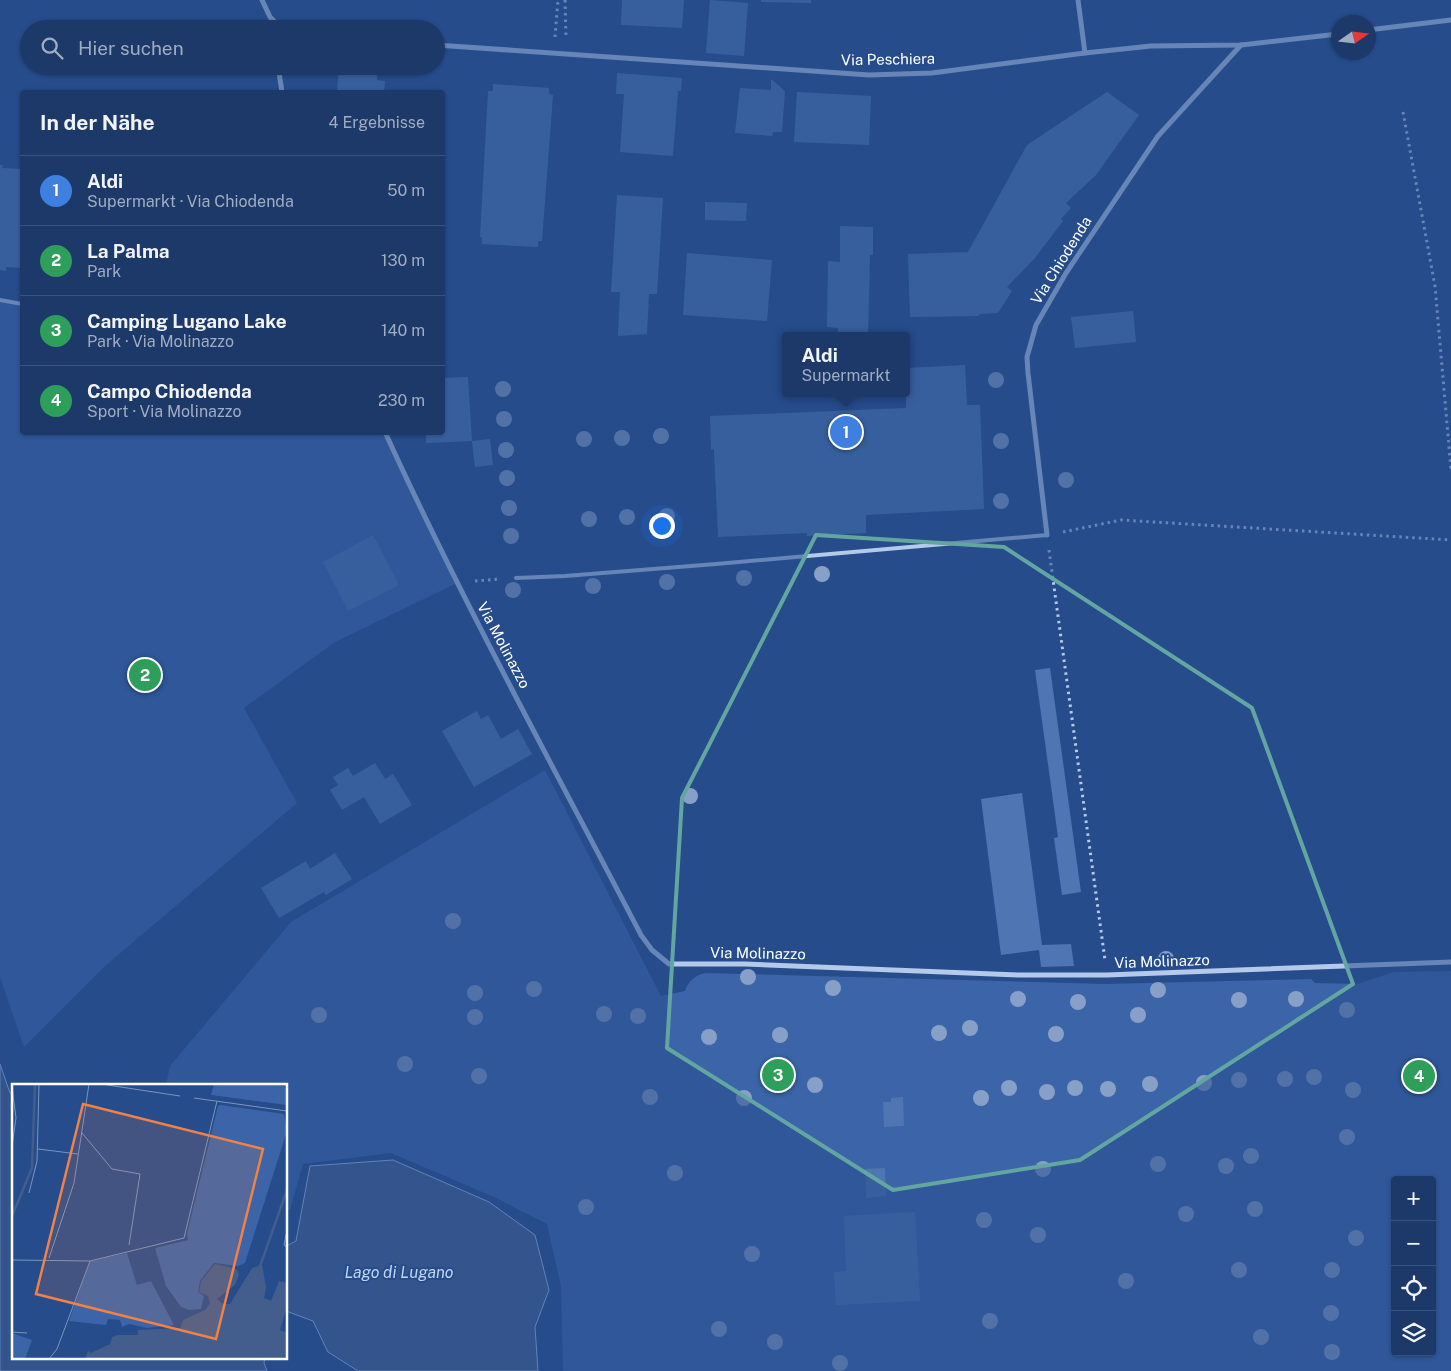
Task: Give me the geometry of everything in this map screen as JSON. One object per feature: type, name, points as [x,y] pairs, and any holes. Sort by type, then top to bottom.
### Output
[{"type":"street","points":[[262,0],[273,20]]},
{"type":"street","points":[[1078,0],[1085,53]]},
{"type":"street","points":[[1376,29],[1451,20]]},
{"type":"street","name":"Via Peschiera","points":[[445,46],[869,75],[932,73],[1151,46],[1241,45],[1331,35]]},
{"type":"street","name":"Via Chiodenda","points":[[1047,535],[1027,357],[1036,325],[1066,273],[1158,136],[1241,45]]},
{"type":"street","points":[[279,75],[282,90]]},
{"type":"street","name":"Via Molinazzo","points":[[386,435],[416,501],[457,583],[641,935],[652,950],[669,964],[745,964],[1019,976],[1107,975],[1451,962]]},
{"type":"lane","points":[[0,300],[20,304]]},
{"type":"lane","points":[[516,578],[716,564],[1047,535]]},
{"type":"path","points":[[554,53],[558,0]]},
{"type":"path","points":[[565,0],[566,54]]},
{"type":"path","points":[[1403,112],[1435,286],[1451,470]]},
{"type":"path","points":[[1107,975],[1047,535],[1121,520],[1451,540]]},
{"type":"path","points":[[457,583],[516,578]]},
{"type":"highlighted area","points":[[816,535],[1004,547],[1252,708],[1353,984],[1080,1160],[893,1190],[667,1048],[682,798]]},
{"type":"shaded area","points":[[0,301],[20,304],[20,435],[386,435],[457,583],[335,642],[244,708],[297,803],[105,966],[24,1047],[0,977]]},
{"type":"shaded area","points":[[545,770],[661,996],[685,991],[693,979],[705,973],[1105,984],[1311,979],[1315,983],[1357,984],[1394,972],[1451,971],[1451,1371],[563,1371],[561,1287],[547,1224],[494,1197],[391,1153],[303,1164],[290,1210],[288,1210],[288,1084],[166,1084],[170,1066],[291,922]]},
{"type":"water","points":[[0,1064],[10,1093],[12,1094],[12,1358],[265,1358],[264,1363],[267,1371],[0,1371]]},
{"type":"water","name":"Lago di Lugano","points":[[393,1160],[489,1202],[535,1235],[549,1290],[535,1327],[538,1371],[358,1371],[328,1352],[313,1321],[288,1312],[288,1245],[296,1241],[310,1166]]},
{"type":"building","points":[[622,0],[684,0],[682,28],[621,25]]},
{"type":"building","points":[[710,0],[748,3],[744,56],[706,53]]},
{"type":"building","points":[[761,0],[811,0],[811,3],[761,2]]},
{"type":"building","points":[[617,73],[682,78],[681,91],[678,91],[673,156],[620,152],[624,94],[616,94]]},
{"type":"building","points":[[338,75],[377,75],[377,80],[385,81],[384,90],[337,90]]},
{"type":"building","points":[[771,79],[785,91],[782,132],[773,132],[772,136],[735,133],[740,88],[771,90]]},
{"type":"building","points":[[493,84],[549,88],[549,94],[553,95],[542,241],[538,241],[538,247],[482,244],[482,237],[480,237],[488,91],[493,91]]},
{"type":"building","points":[[797,92],[871,96],[869,145],[794,142]]},
{"type":"building","points":[[1107,92],[1139,115],[1096,175],[1066,203],[1071,208],[1061,219],[1063,221],[1035,258],[1007,287],[1012,291],[998,313],[980,314],[978,316],[910,317],[908,254],[968,252],[1027,145]]},
{"type":"building","points":[[0,165],[3,165],[2,168],[20,169],[20,268],[6,267],[6,271],[0,270]]},
{"type":"building","points":[[617,195],[663,198],[657,294],[649,294],[647,334],[618,336],[620,292],[611,292]]},
{"type":"building","points":[[705,202],[747,203],[746,221],[705,220]]},
{"type":"building","points":[[840,226],[873,227],[873,255],[870,255],[868,332],[838,332],[838,328],[827,327],[828,261],[840,262]]},
{"type":"building","points":[[687,253],[772,260],[767,321],[683,315]]},
{"type":"building","points":[[1133,311],[1136,342],[1075,348],[1071,317]]},
{"type":"building","points":[[965,365],[967,405],[980,405],[984,509],[866,515],[866,533],[807,536],[807,533],[718,537],[714,449],[711,450],[710,416],[906,408],[906,397],[910,397],[910,368]]},
{"type":"building","points":[[468,377],[472,441],[426,443],[426,435],[445,435],[445,378]]},
{"type":"building","points":[[490,439],[493,465],[475,467],[472,441]]},
{"type":"building","points":[[373,535],[399,585],[348,611],[323,562]]},
{"type":"building","points":[[1050,668],[1081,892],[1062,895],[1054,838],[1058,837],[1035,670]]},
{"type":"building","points":[[477,711],[481,719],[488,715],[501,739],[518,729],[532,754],[474,787],[442,731]]},
{"type":"building","points":[[375,763],[385,779],[393,774],[412,805],[380,824],[364,797],[342,810],[330,790],[338,785],[333,777],[348,768],[353,776]]},
{"type":"building","points":[[1022,793],[1042,945],[1071,944],[1074,966],[1041,967],[1039,950],[1001,955],[981,799]]},
{"type":"building","points":[[335,853],[352,879],[326,895],[324,892],[279,918],[261,888],[306,861],[310,869]]},
{"type":"building","points":[[903,1097],[904,1126],[884,1127],[883,1102],[891,1102],[891,1098]]},
{"type":"building","points":[[885,1168],[886,1196],[866,1198],[865,1169]]},
{"type":"building","points":[[915,1212],[920,1301],[836,1305],[834,1272],[846,1271],[844,1216]]},
{"type":"place","name":"Aldi","points":[[846,432]]},
{"type":"place","name":"La Palma","points":[[145,675]]},
{"type":"place","name":"Camping Lugano Lake","points":[[778,1075]]},
{"type":"place","name":"Campo Chiodenda","points":[[1419,1076]]}]
